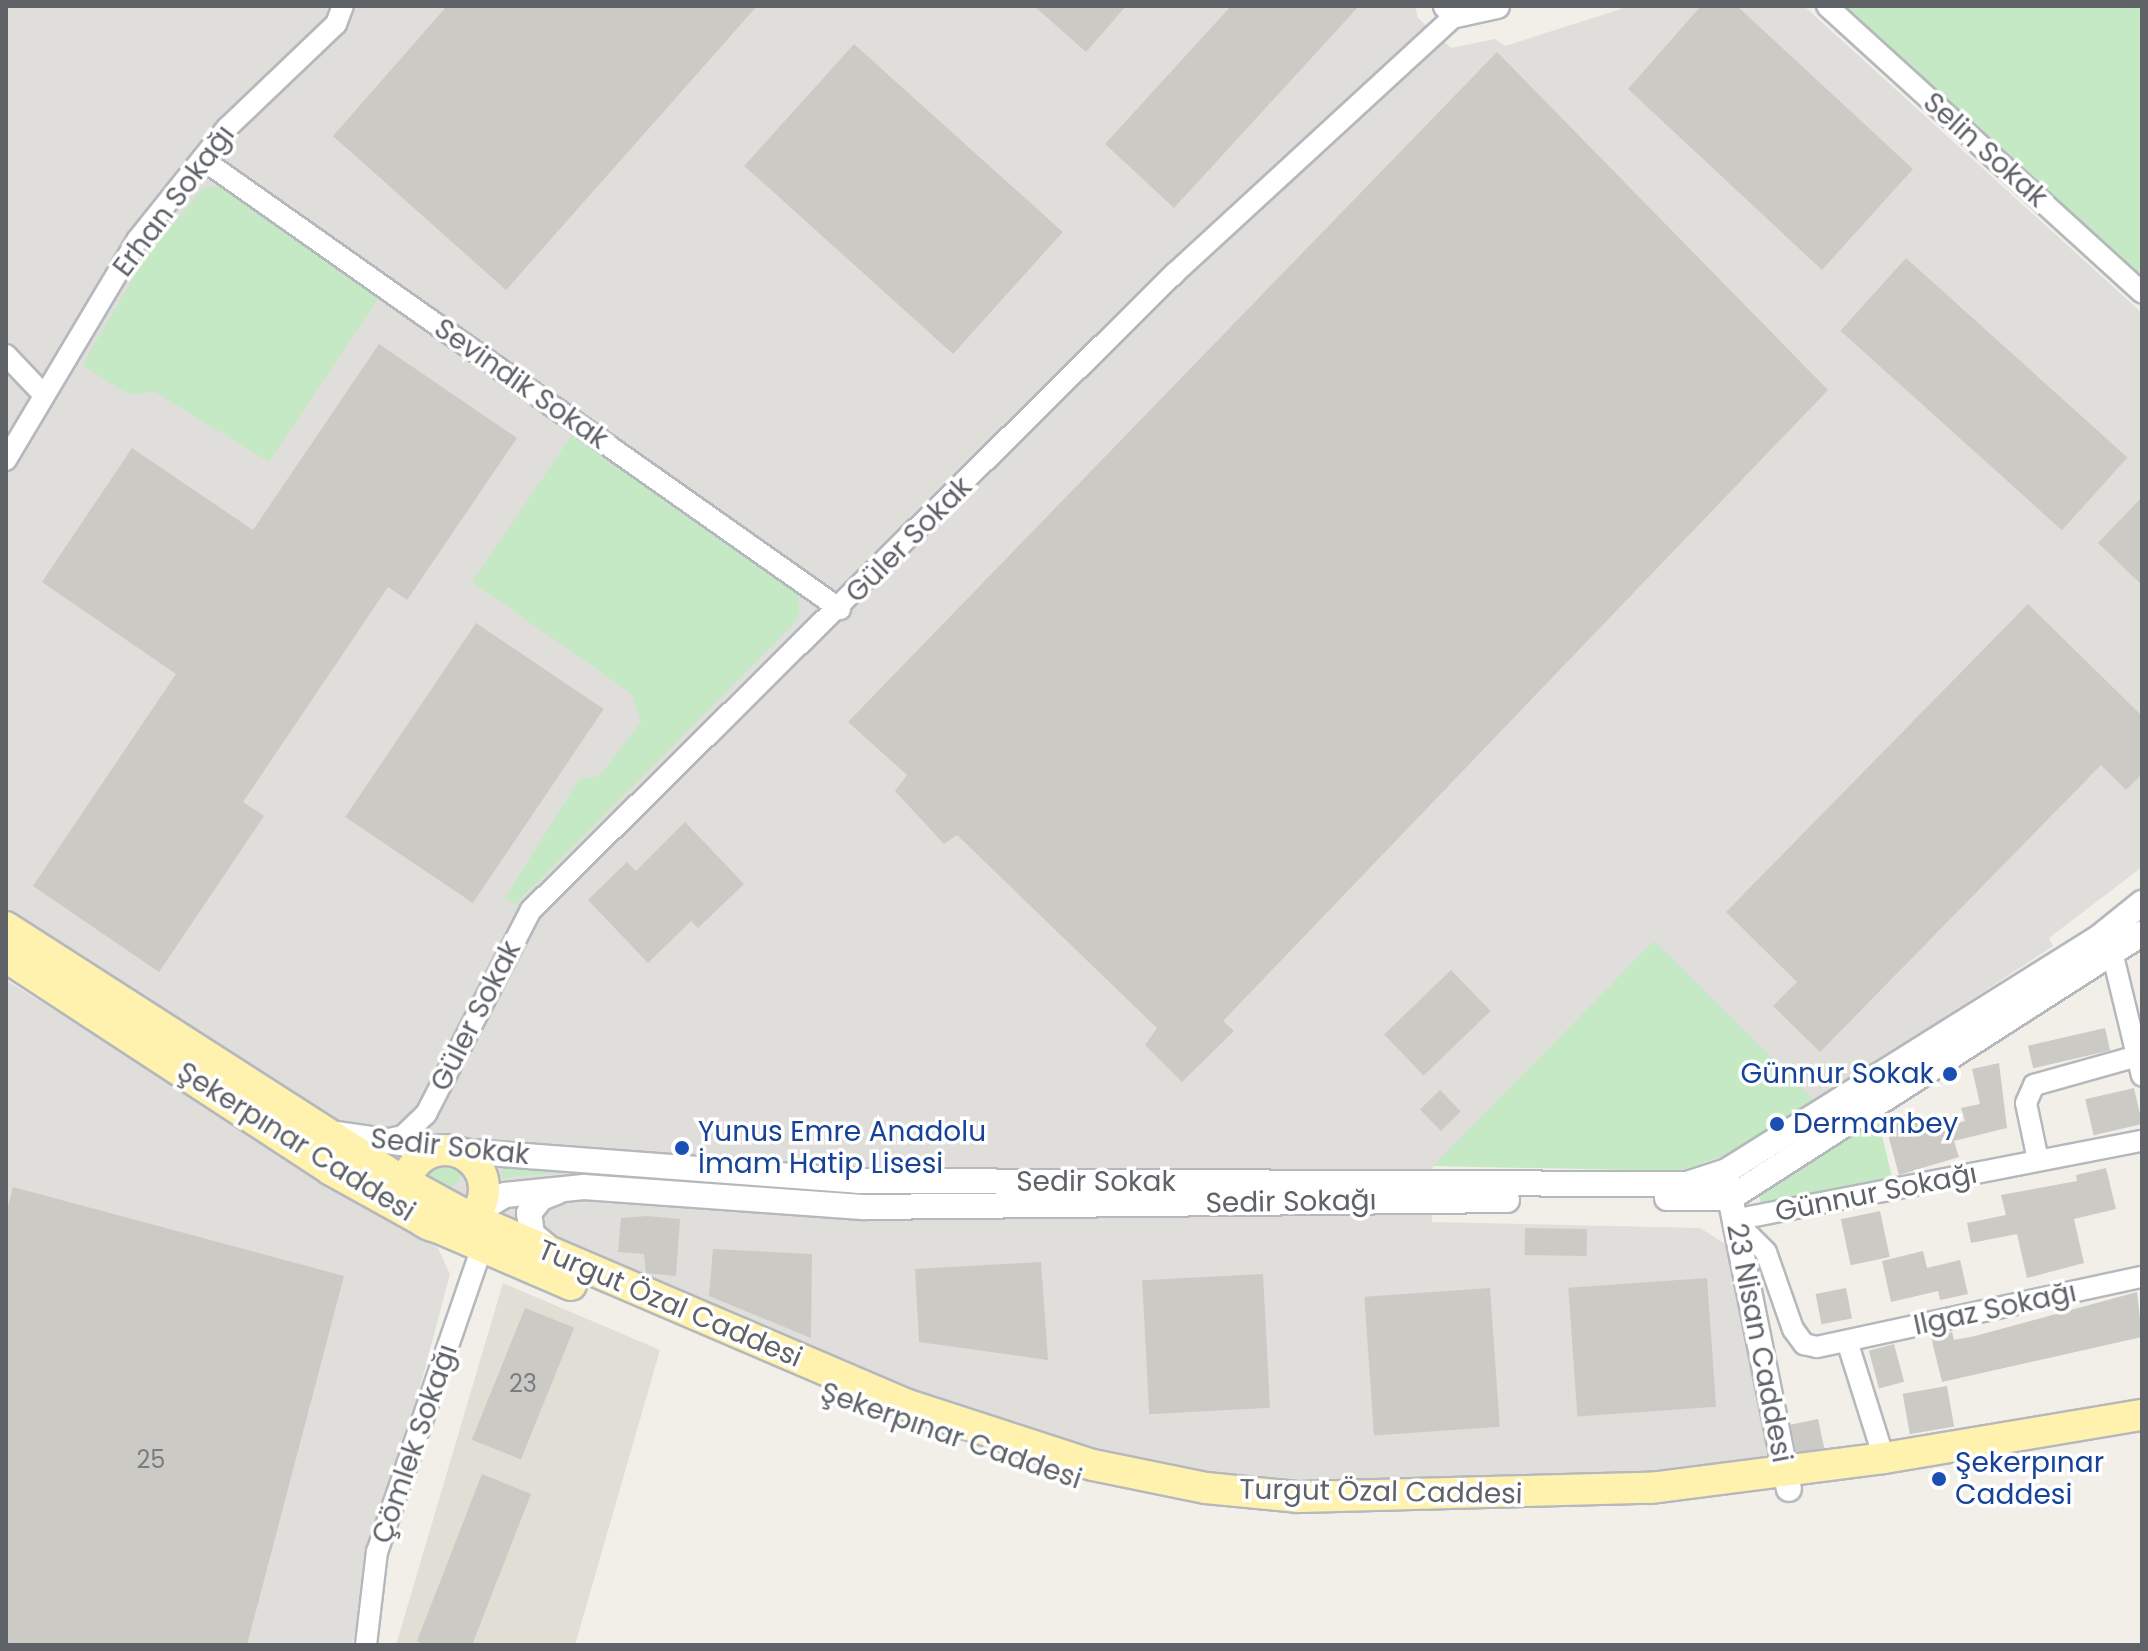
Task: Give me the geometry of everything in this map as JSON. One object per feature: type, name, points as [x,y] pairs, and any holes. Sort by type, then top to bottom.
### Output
[{"type":"main road","name":"Turgut Özal Caddesi","points":[[6,927],[324,1132],[483,1219],[567,1260],[936,1415],[1093,1465],[1206,1488],[1297,1497],[1482,1496],[1787,1480]]},
{"type":"main road","name":"Şekerpınar Caddesi","points":[[6,957],[331,1170],[425,1222]]},
{"type":"main road","points":[[447,1150],[476,1165],[483,1219],[449,1227],[425,1222],[411,1207],[408,1180],[423,1157],[447,1150]]},
{"type":"main road","name":"Şekerpınar Caddesi","points":[[483,1219],[908,1425],[1075,1482],[1232,1510],[1334,1516],[1504,1513],[1787,1480],[2142,1427]]},
{"type":"main road","name":"Şekerpınar Caddesi","points":[[1787,1480],[1884,1458],[2142,1415]]},
{"type":"street","name":"Erhan Sokağı","points":[[6,460],[138,239],[227,128],[336,24],[343,6]]},
{"type":"street","points":[[1451,10],[1497,6]]},
{"type":"street","name":"Selin Sokak","points":[[1827,6],[2142,293]]},
{"type":"street","name":"Güler Sokak","points":[[426,1114],[531,910],[840,609],[1175,273],[1451,10]]},
{"type":"street","name":"Sevindik Sokak","points":[[202,159],[840,609]]},
{"type":"street","points":[[6,355],[44,395]]},
{"type":"street","points":[[1725,1172],[2097,939],[2142,903]]},
{"type":"street","name":"23 Nisan Caddesi","points":[[1732,1209],[2113,956],[2142,933]]},
{"type":"street","points":[[2113,956],[2140,1052],[2142,1076]]},
{"type":"street","points":[[2038,1160],[2026,1103],[2034,1085],[2140,1052]]},
{"type":"street","points":[[382,1141],[403,1136],[426,1114]]},
{"type":"street","points":[[408,1180],[426,1114]]},
{"type":"street","points":[[426,1114],[434,1142],[447,1150]]},
{"type":"street","name":"Sedir Sokak","points":[[324,1132],[447,1150],[859,1181],[1687,1184],[1725,1172]]},
{"type":"street","name":"Günnur Sokağı","points":[[1793,1329],[1766,1252],[1732,1209],[2142,1141]]},
{"type":"street","name":"23 Nisan Caddesi","points":[[1725,1172],[1787,1480]]},
{"type":"street","points":[[567,1260],[532,1234],[529,1213],[541,1198],[584,1187]]},
{"type":"street","name":"Sedir Sokağı","points":[[483,1219],[505,1195],[584,1187],[865,1207],[1732,1209]]},
{"type":"street","name":"Çömlek Sokağı","points":[[366,1645],[377,1552],[483,1219]]},
{"type":"street","name":"Ilgaz Sokağı","points":[[1793,1329],[1804,1344],[1817,1347],[2142,1277]]},
{"type":"street","points":[[1847,1341],[1884,1458]]},
{"type":"shaded area","points":[[6,6],[1415,6],[1418,18],[1451,48],[1495,39],[1505,46],[1630,6],[1804,6],[2142,313],[2142,867],[2049,938],[2053,946],[1816,1102],[1433,1166],[1432,1222],[1700,1228],[1727,1245],[1773,1469],[1214,1498],[684,1321],[6,942]]},
{"type":"shaded area","points":[[6,980],[438,1248],[450,1274],[352,1645],[6,1645]]},
{"type":"shaded area","points":[[503,1283],[660,1350],[575,1645],[396,1645]]},
{"type":"green space","points":[[1844,6],[2142,6],[2142,277]]},
{"type":"green space","points":[[204,187],[226,187],[380,296],[269,462],[155,392],[128,394],[82,365],[146,256]]},
{"type":"green space","points":[[572,435],[799,595],[799,618],[515,905],[505,898],[579,779],[599,776],[641,722],[632,694],[472,582]]},
{"type":"green space","points":[[1654,941],[1816,1102],[1739,1151],[1679,1171],[1433,1166]]},
{"type":"green space","points":[[1878,1119],[1893,1181],[1762,1207],[1759,1196]]},
{"type":"green space","points":[[445,1156],[456,1161],[461,1172],[456,1183],[445,1188],[434,1183],[429,1172],[434,1161]]},
{"type":"green space","points":[[506,1160],[579,1171],[500,1178]]},
{"type":"building","points":[[447,6],[757,6],[506,290],[333,136]]},
{"type":"building","points":[[1034,6],[1126,6],[1086,52]]},
{"type":"building","points":[[1231,6],[1359,6],[1174,208],[1105,144]]},
{"type":"building","points":[[1701,6],[1737,6],[1913,169],[1822,270],[1628,89]]},
{"type":"building","points":[[854,44],[1063,232],[953,354],[744,166]]},
{"type":"building","points":[[1497,52],[1828,390],[1223,1021],[1234,1031],[1182,1082],[1145,1045],[1157,1028],[957,835],[944,844],[895,791],[907,775],[848,722]]},
{"type":"building","points":[[1906,258],[2127,457],[2062,530],[1840,331]]},
{"type":"building","points":[[379,344],[517,438],[407,600],[388,587],[243,802],[264,816],[159,972],[33,886],[176,674],[42,582],[132,448],[253,530]]},
{"type":"building","points":[[2142,497],[2142,585],[2098,543]]},
{"type":"building","points":[[2028,604],[2142,716],[2142,774],[2126,790],[2101,765],[1820,1052],[1773,1006],[1797,982],[1726,912]]},
{"type":"building","points":[[476,623],[604,709],[473,903],[345,817]]},
{"type":"building","points":[[685,822],[744,884],[698,928],[691,921],[648,963],[588,900],[627,862],[636,871]]},
{"type":"building","points":[[1451,970],[1491,1011],[1424,1076],[1384,1035]]},
{"type":"building","points":[[2105,1028],[2110,1050],[2033,1068],[2028,1046]]},
{"type":"building","points":[[1999,1063],[2007,1128],[1954,1141],[1959,1157],[1899,1175],[1884,1120],[1915,1112],[1920,1134],[1965,1121],[1961,1108],[1980,1104],[1972,1069]]},
{"type":"building","points":[[2134,1088],[2142,1124],[2094,1135],[2085,1099]]},
{"type":"building","points":[[1440,1090],[1461,1112],[1441,1131],[1420,1109]]},
{"type":"building","points":[[2106,1168],[2116,1209],[2074,1219],[2084,1263],[2027,1278],[2017,1234],[1971,1243],[1967,1223],[2006,1215],[2001,1195],[2077,1181],[2076,1175]]},
{"type":"building","points":[[13,1187],[344,1276],[247,1645],[6,1645],[6,1214]]},
{"type":"building","points":[[1880,1211],[1890,1257],[1851,1265],[1841,1219]]},
{"type":"building","points":[[647,1216],[680,1219],[676,1276],[646,1273],[644,1254],[618,1252],[621,1218]]},
{"type":"building","points":[[1525,1228],[1587,1229],[1587,1256],[1525,1255]]},
{"type":"building","points":[[713,1249],[812,1254],[811,1338],[709,1296]]},
{"type":"building","points":[[1923,1251],[1927,1268],[1960,1260],[1968,1294],[1940,1300],[1938,1291],[1891,1302],[1882,1261]]},
{"type":"building","points":[[1041,1262],[1048,1360],[919,1342],[915,1269]]},
{"type":"building","points":[[1263,1274],[1270,1408],[1149,1414],[1142,1280]]},
{"type":"building","points":[[1707,1278],[1716,1407],[1577,1416],[1568,1288]]},
{"type":"building","points":[[1490,1288],[1500,1427],[1374,1435],[1364,1297]]},
{"type":"building","points":[[1846,1288],[1852,1318],[1821,1324],[1816,1294]]},
{"type":"building","points":[[2137,1292],[2142,1337],[1942,1382],[1931,1337],[1952,1332],[1954,1340],[1975,1336]]},
{"type":"building","points":[[525,1308],[574,1328],[521,1460],[472,1440]]},
{"type":"building","points":[[1894,1344],[1904,1382],[1879,1388],[1869,1351]]},
{"type":"building","points":[[1947,1386],[1954,1426],[1910,1434],[1903,1394]]},
{"type":"building","points":[[1818,1419],[1824,1448],[1797,1454],[1791,1425]]},
{"type":"building","points":[[482,1474],[531,1494],[472,1645],[426,1645],[417,1641]]},
{"type":"place","name":"Günnur Sokak","points":[[1950,1074]]},
{"type":"place","name":"Dermanbey","points":[[1777,1124]]},
{"type":"place","name":"Yunus Emre Anadolu İmam Hatip Lisesi","points":[[682,1148]]},
{"type":"place","name":"Şekerpınar Caddesi","points":[[1939,1479]]}]
